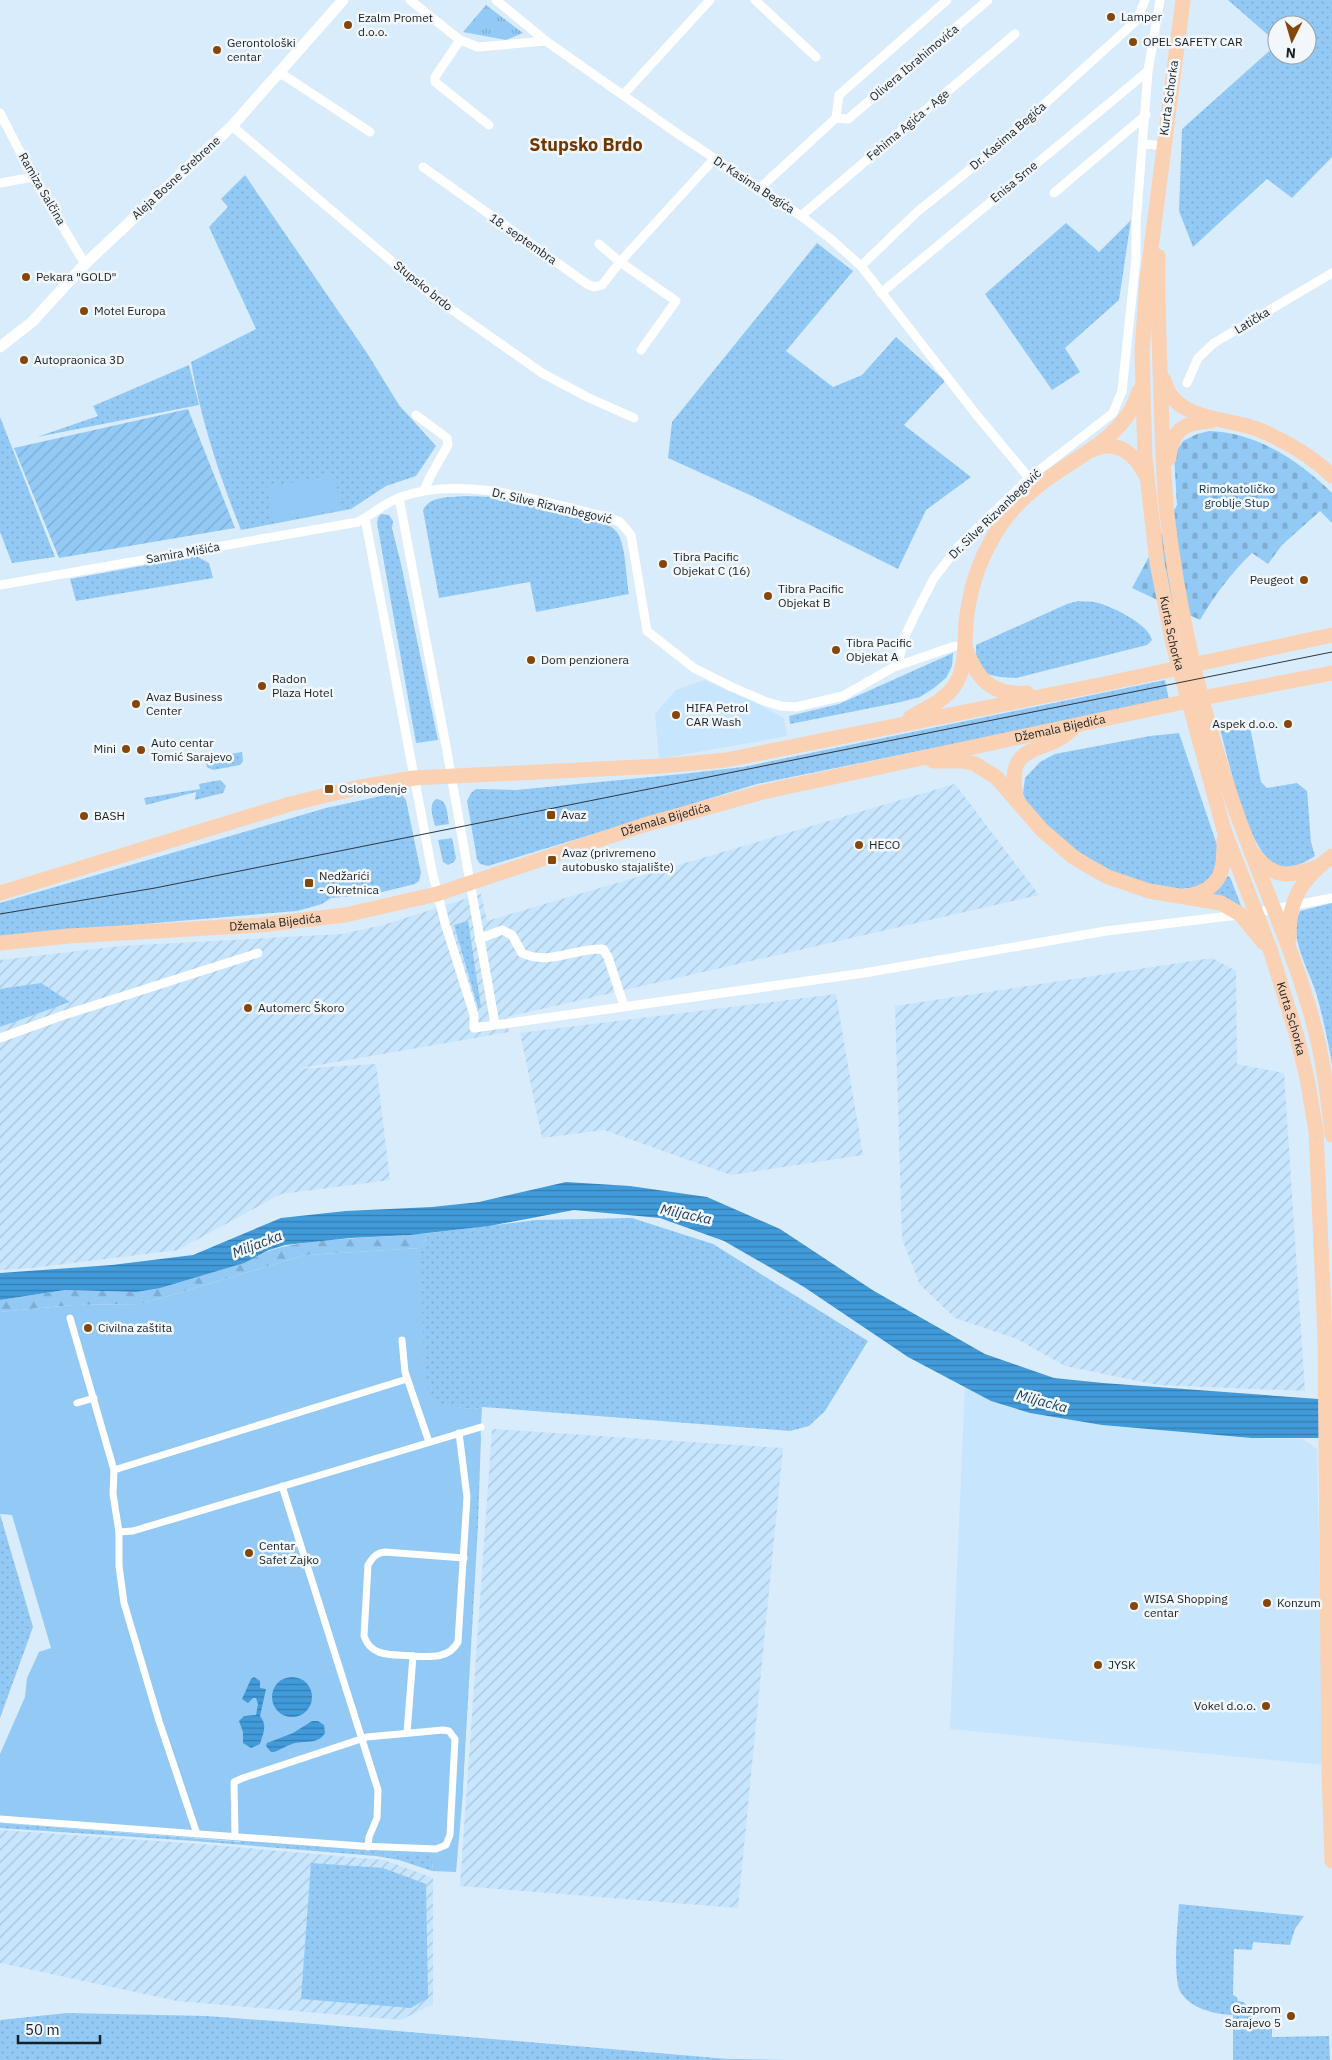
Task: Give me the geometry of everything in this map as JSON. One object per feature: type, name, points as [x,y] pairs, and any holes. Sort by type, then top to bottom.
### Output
[{"type":"main road","name":"Kurta Schorka","points":[[1183,0],[1162,146],[1158,196],[1158,334],[1167,514],[1174,565],[1187,632],[1205,706],[1231,796],[1250,849],[1270,901],[1284,926],[1319,1046],[1332,1135]]},
{"type":"main road","name":"Kurta Schorka","points":[[1158,196],[1151,235],[1142,352],[1147,478],[1150,516],[1157,562],[1173,644],[1215,802],[1253,905],[1259,933],[1270,949],[1302,1055],[1316,1131],[1325,1338],[1329,1772],[1332,1861]]},
{"type":"main road","points":[[1160,362],[1166,391],[1182,408],[1195,414],[1233,422],[1277,438],[1300,451],[1332,476]]},
{"type":"main road","points":[[1092,450],[1128,416],[1137,399],[1142,380]]},
{"type":"main road","points":[[1164,482],[1169,470],[1170,448],[1173,439],[1184,427],[1194,423],[1233,422]]},
{"type":"main road","points":[[898,726],[938,703],[946,696],[958,679],[960,647],[967,609],[981,561],[1002,523],[1033,482],[1092,450],[1107,446],[1126,451],[1135,459],[1147,478]]},
{"type":"main road","points":[[0,893],[290,804],[336,792],[414,778],[702,763],[1084,688],[1331,634]]},
{"type":"main road","points":[[960,647],[978,675],[998,690],[1012,694],[1084,688]]},
{"type":"main road","name":"Džemala Bijedića","points":[[0,943],[296,922],[345,915],[437,894],[682,813],[763,792],[915,758],[1332,673]]},
{"type":"main road","points":[[1017,800],[1014,780],[1018,763],[1022,756],[1030,750],[1063,738],[1076,725]]},
{"type":"main road","points":[[915,758],[934,761],[963,761],[975,764],[996,777],[1042,830],[1072,856],[1088,866],[1130,886],[1167,895],[1222,903],[1240,914],[1259,933]]},
{"type":"main road","points":[[1184,897],[1204,892],[1219,878],[1225,857],[1224,830]]},
{"type":"main road","points":[[1250,849],[1261,862],[1272,871],[1280,874],[1300,873],[1318,866],[1332,856]]},
{"type":"main road","points":[[1284,926],[1296,894],[1318,866]]},
{"type":"street","name":"Aleja Bosne Srebrene","points":[[0,347],[32,322],[85,264],[232,126],[343,0]]},
{"type":"street","points":[[410,0],[460,40],[478,47],[546,41]]},
{"type":"street","name":"Dr Kasima Begića","points":[[496,0],[546,41],[714,159],[801,216],[861,266],[975,413],[1033,482]]},
{"type":"street","points":[[623,95],[710,0]]},
{"type":"street","points":[[755,0],[816,57]]},
{"type":"street","name":"Olivera Ibrahimovića","points":[[760,188],[836,118],[840,95],[947,0]]},
{"type":"street","name":"Olivera Ibrahimovića","points":[[836,118],[848,119],[988,0]]},
{"type":"street","name":"Dr. Kasima Begića","points":[[861,266],[918,212],[993,151],[1137,20],[1145,0]]},
{"type":"street","points":[[1160,0],[1148,71],[1144,144],[1162,146]]},
{"type":"street","name":"Fehima Agića - Age","points":[[801,216],[1015,34]]},
{"type":"street","points":[[460,40],[435,77],[435,82],[489,125]]},
{"type":"street","name":"Enisa Srne","points":[[881,293],[1148,71]]},
{"type":"street","points":[[278,76],[282,74],[370,132]]},
{"type":"street","name":"Ramiza Salčina","points":[[0,113],[33,177],[85,264]]},
{"type":"street","points":[[1054,193],[1146,115]]},
{"type":"street","name":"Stupsko brdo","points":[[232,126],[434,297],[542,373],[587,397],[634,418]]},
{"type":"street","name":"Dr. Silve Rizvanbegović","points":[[897,666],[905,636],[934,578],[959,546],[1113,413],[1118,404],[1123,382],[1136,258],[1136,224],[1144,144]]},
{"type":"street","name":"18. septembra","points":[[423,167],[594,287],[602,284],[714,159]]},
{"type":"street","points":[[0,183],[33,177]]},
{"type":"street","points":[[599,244],[620,262],[676,300],[641,350]]},
{"type":"street","name":"Latička","points":[[1187,383],[1198,358],[1214,343],[1332,272]]},
{"type":"street","points":[[416,415],[447,438],[449,442],[424,490]]},
{"type":"street","name":"Dr. Silve Rizvanbegović","points":[[366,518],[399,498],[424,490],[492,491],[610,518],[620,522],[631,535],[647,631],[694,668],[715,680],[764,701],[781,706],[796,707],[843,696],[897,666],[960,647]]},
{"type":"street","points":[[399,498],[495,1024]]},
{"type":"street","points":[[366,518],[437,894],[474,1015],[474,1028],[864,974],[1106,931],[1262,912],[1332,898]]},
{"type":"street","name":"Samira Mišića","points":[[0,585],[358,522],[366,518]]},
{"type":"street","points":[[479,939],[502,930],[512,935],[522,953],[536,958],[549,958],[603,948],[608,957],[624,1006]]},
{"type":"street","points":[[0,1038],[61,1016],[258,953]]},
{"type":"street","points":[[70,1318],[114,1470],[113,1494],[119,1532],[119,1566],[127,1615],[159,1721],[197,1834]]},
{"type":"street","points":[[402,1340],[407,1379],[429,1442]]},
{"type":"street","points":[[114,1470],[407,1379]]},
{"type":"street","points":[[77,1403],[94,1398]]},
{"type":"street","points":[[119,1532],[132,1532],[481,1427]]},
{"type":"street","points":[[458,1433],[467,1497],[464,1558],[458,1642],[451,1652],[444,1655],[413,1656],[378,1653],[366,1644],[364,1636],[368,1564],[373,1557],[378,1553],[385,1552],[464,1558]]},
{"type":"street","points":[[282,1486],[306,1568],[375,1779],[379,1801],[377,1818],[369,1837],[368,1847]]},
{"type":"street","points":[[407,1733],[413,1656]]},
{"type":"street","points":[[0,1819],[368,1847],[436,1849],[442,1847],[448,1840],[455,1739],[449,1731],[407,1733],[362,1739],[234,1782],[235,1836]]},
{"type":"shaded area","points":[[704,680],[756,703],[784,718],[787,736],[659,759],[655,714],[676,690]]},
{"type":"shaded area","points":[[955,784],[1039,895],[507,1017],[506,1014],[509,1032],[296,1069],[376,1064],[390,1180],[281,1194],[178,1250],[32,1268],[0,1270],[0,960],[121,946],[342,934],[383,925],[481,894],[487,921]]},
{"type":"shaded area","points":[[1212,958],[1236,971],[1237,1064],[1284,1073],[1305,1391],[1158,1385],[1065,1366],[1017,1339],[955,1318],[920,1285],[902,1239],[895,1006]]},
{"type":"shaded area","points":[[836,994],[863,1155],[731,1175],[604,1130],[542,1138],[520,1033]]},
{"type":"shaded area","points":[[965,1387],[991,1401],[1030,1413],[1102,1425],[1252,1438],[1303,1439],[1317,1449],[1325,1765],[950,1729]]},
{"type":"shaded area","points":[[492,1429],[783,1448],[738,1908],[460,1886]]},
{"type":"shaded area","points":[[0,1830],[200,1844],[384,1860],[433,1878],[433,2004],[401,2020],[177,2001],[0,1963]]},
{"type":"green space","points":[[1228,0],[1332,0],[1332,157],[1292,198],[1267,179],[1193,247],[1179,211],[1182,129],[1267,53],[1267,65],[1317,65],[1317,15],[1267,15],[1267,34]]},
{"type":"green space","points":[[486,5],[523,33],[506,40],[463,32]]},
{"type":"green space","points":[[245,175],[367,353],[399,405],[436,446],[416,476],[386,486],[351,509],[241,530],[212,447],[191,362],[256,329],[209,227],[228,207],[221,199]]},
{"type":"green space","points":[[1131,220],[1119,300],[1065,348],[1080,372],[1052,390],[985,294],[1066,223],[1099,252]]},
{"type":"green space","points":[[817,243],[853,271],[786,351],[833,387],[862,375],[896,337],[945,381],[904,425],[971,477],[926,510],[898,569],[752,496],[668,458],[672,422]]},
{"type":"green space","points":[[189,365],[199,405],[37,437],[98,416],[93,406]]},
{"type":"green space","points":[[188,409],[235,528],[59,558],[14,448]]},
{"type":"green space","points":[[0,417],[55,557],[12,563],[0,532]]},
{"type":"green space","name":"Rimokatoličko groblje Stup","points":[[1209,431],[1244,437],[1260,443],[1276,450],[1306,470],[1332,493],[1332,523],[1320,511],[1282,545],[1268,564],[1252,553],[1237,568],[1200,620],[1132,588],[1177,505],[1174,455],[1183,441],[1197,434]]},
{"type":"green space","points":[[335,475],[341,509],[273,521],[267,487]]},
{"type":"green space","points":[[464,496],[496,497],[597,520],[610,526],[617,532],[622,545],[629,594],[536,612],[530,582],[439,598],[423,510],[426,505],[436,500]]},
{"type":"green space","points":[[381,514],[389,515],[393,521],[392,528],[438,740],[416,743],[377,523]]},
{"type":"green space","points":[[196,556],[209,563],[213,578],[76,601],[70,579]]},
{"type":"green space","points":[[1078,601],[1094,602],[1119,611],[1144,628],[1152,640],[1147,645],[1016,678],[986,674],[976,658],[976,645],[1067,604]]},
{"type":"green space","points":[[953,653],[952,666],[946,678],[920,697],[790,724],[789,716],[839,704]]},
{"type":"green space","points":[[1165,680],[1169,700],[757,784],[488,866],[480,864],[477,859],[467,801],[471,793],[476,789],[516,790],[743,767]]},
{"type":"green space","points":[[1240,720],[1246,722],[1250,727],[1261,782],[1267,788],[1297,783],[1307,791],[1311,842],[1315,856],[1303,863],[1289,867],[1279,866],[1268,858],[1257,844],[1248,825],[1240,803],[1219,725]]},
{"type":"green space","points":[[1179,733],[1217,845],[1216,862],[1212,876],[1199,887],[1170,890],[1125,879],[1061,842],[1029,808],[1023,794],[1025,778],[1040,762],[1055,754],[1150,736]]},
{"type":"green space","points":[[242,752],[243,761],[240,765],[213,770],[207,767],[205,758]]},
{"type":"green space","points":[[220,780],[226,786],[223,793],[195,800],[196,792],[146,805],[144,798],[200,789],[199,784]]},
{"type":"green space","points":[[395,793],[402,795],[406,800],[421,873],[419,881],[415,884],[374,894],[331,898],[322,904],[297,911],[0,936],[0,903],[326,808]]},
{"type":"green space","points":[[436,799],[445,804],[449,824],[435,826],[432,804]]},
{"type":"green space","points":[[452,838],[456,858],[454,862],[448,865],[443,862],[438,840]]},
{"type":"green space","points":[[1228,876],[1230,877],[1242,908],[1212,893]]},
{"type":"green space","points":[[1332,903],[1332,1064],[1317,996],[1301,954],[1296,932],[1300,911]]},
{"type":"green space","points":[[468,921],[481,1007],[478,1008],[454,925]]},
{"type":"green space","points":[[41,983],[70,1002],[0,1027],[0,989]]},
{"type":"green space","points":[[632,1218],[713,1244],[868,1341],[825,1411],[809,1426],[790,1431],[483,1407],[473,1409],[440,1406],[439,1409],[141,1304],[421,1248],[429,1233],[536,1220]]},
{"type":"green space","points":[[429,1233],[421,1248],[305,1255],[141,1304],[72,1305],[0,1312],[0,1300],[65,1290],[136,1292],[258,1256],[273,1249],[305,1243]]},
{"type":"green space","name":"Centar Safet Zajko","points":[[421,1248],[424,1377],[435,1405],[473,1409],[482,1407],[462,1804],[456,1872],[432,1871],[433,1859],[429,1856],[0,1823],[0,1754],[25,1697],[27,1678],[39,1652],[51,1648],[12,1515],[0,1514],[0,1312],[72,1305],[141,1304],[305,1255]]},
{"type":"green space","points":[[481,1435],[478,1525],[462,1804],[433,1859],[432,1871],[399,1860],[376,1856],[195,1841],[0,1828],[0,1823],[240,1842]]},
{"type":"green space","points":[[0,1514],[33,1627],[0,1718]]},
{"type":"green space","points":[[311,1863],[383,1868],[426,1884],[428,1998],[411,2008],[301,1999]]},
{"type":"green space","points":[[1179,1904],[1304,1916],[1295,1929],[1290,1945],[1253,1942],[1252,1950],[1234,1949],[1233,1995],[1237,1997],[1238,2001],[1243,2002],[1253,2010],[1252,2027],[1272,2029],[1272,2037],[1329,2036],[1330,2060],[1233,2060],[1233,2015],[1211,2012],[1197,2007],[1181,1993],[1178,1986],[1176,1950]]},
{"type":"green space","points":[[67,2013],[207,2016],[728,2059],[786,2060],[0,2060],[0,2020]]},
{"type":"water","name":"Miljacka","points":[[566,1182],[630,1186],[707,1197],[780,1229],[874,1291],[985,1354],[1054,1378],[1332,1400],[1332,1438],[1252,1438],[1102,1425],[1030,1413],[991,1401],[908,1357],[804,1287],[724,1241],[660,1218],[574,1210],[489,1226],[410,1235],[350,1238],[285,1245],[269,1250],[244,1263],[160,1288],[136,1292],[65,1290],[0,1300],[0,1273],[112,1265],[193,1255],[281,1218],[346,1211],[432,1207],[479,1202]]},
{"type":"water","points":[[254,1677],[260,1681],[260,1688],[266,1689],[260,1716],[264,1723],[263,1733],[260,1744],[251,1748],[243,1743],[243,1732],[239,1721],[244,1716],[256,1715],[258,1704],[256,1698],[253,1698],[248,1703],[242,1699],[251,1679]]},
{"type":"water","points":[[288,1677],[296,1677],[303,1680],[309,1686],[312,1697],[309,1708],[303,1714],[296,1717],[288,1717],[281,1714],[275,1708],[272,1701],[272,1693],[275,1686],[281,1680]]},
{"type":"water","points":[[312,1721],[318,1721],[324,1725],[325,1733],[319,1739],[292,1744],[274,1752],[271,1752],[266,1746],[267,1743],[293,1733]]},
{"type":"tram line","points":[[0,914],[155,888],[1332,652]]},
{"type":"place","name":"Lamper","points":[[1111,17]]},
{"type":"place","name":"Ezalm Promet d.o.o.","points":[[348,25]]},
{"type":"place","name":"OPEL SAFETY CAR","points":[[1133,42]]},
{"type":"place","name":"Gerontološki centar","points":[[217,50]]},
{"type":"place","name":"Pekara \"GOLD\"","points":[[26,277]]},
{"type":"place","name":"Motel Europa","points":[[84,311]]},
{"type":"place","name":"Autopraonica 3D","points":[[24,360]]},
{"type":"place","name":"Tibra Pacific Objekat C (16)","points":[[663,564]]},
{"type":"place","name":"Peugeot","points":[[1304,580]]},
{"type":"place","name":"Tibra Pacific Objekat B","points":[[768,596]]},
{"type":"place","name":"Tibra Pacific Objekat A","points":[[836,650]]},
{"type":"place","name":"Dom penzionera","points":[[531,660]]},
{"type":"place","name":"Radon Plaza Hotel","points":[[262,686]]},
{"type":"place","name":"Avaz Business Center","points":[[136,704]]},
{"type":"place","name":"HIFA Petrol CAR Wash","points":[[676,715]]},
{"type":"place","name":"Aspek d.o.o.","points":[[1288,724]]},
{"type":"place","name":"Mini","points":[[126,749]]},
{"type":"place","name":"Auto centar Tomić Sarajevo","points":[[141,750]]},
{"type":"place","name":"Oslobođenje","points":[[329,789]]},
{"type":"place","name":"Avaz","points":[[551,815]]},
{"type":"place","name":"BASH","points":[[84,816]]},
{"type":"place","name":"HECO","points":[[859,845]]},
{"type":"place","name":"Avaz (privremeno autobusko stajalište)","points":[[552,860]]},
{"type":"place","name":"Nedžarići - Okretnica","points":[[309,883]]},
{"type":"place","name":"Automerc Škoro","points":[[248,1008]]},
{"type":"place","name":"Civilna zaštita","points":[[88,1328]]},
{"type":"place","name":"Centar Safet Zajko","points":[[249,1553]]},
{"type":"place","name":"Konzum","points":[[1267,1603]]},
{"type":"place","name":"WISA Shopping centar","points":[[1134,1606]]},
{"type":"place","name":"JYSK","points":[[1098,1665]]},
{"type":"place","name":"Vokel d.o.o.","points":[[1266,1706]]},
{"type":"place","name":"Gazprom Sarajevo 5","points":[[1291,2016]]},
{"type":"district","name":"Stupsko Brdo","points":[[586,145]]}]
